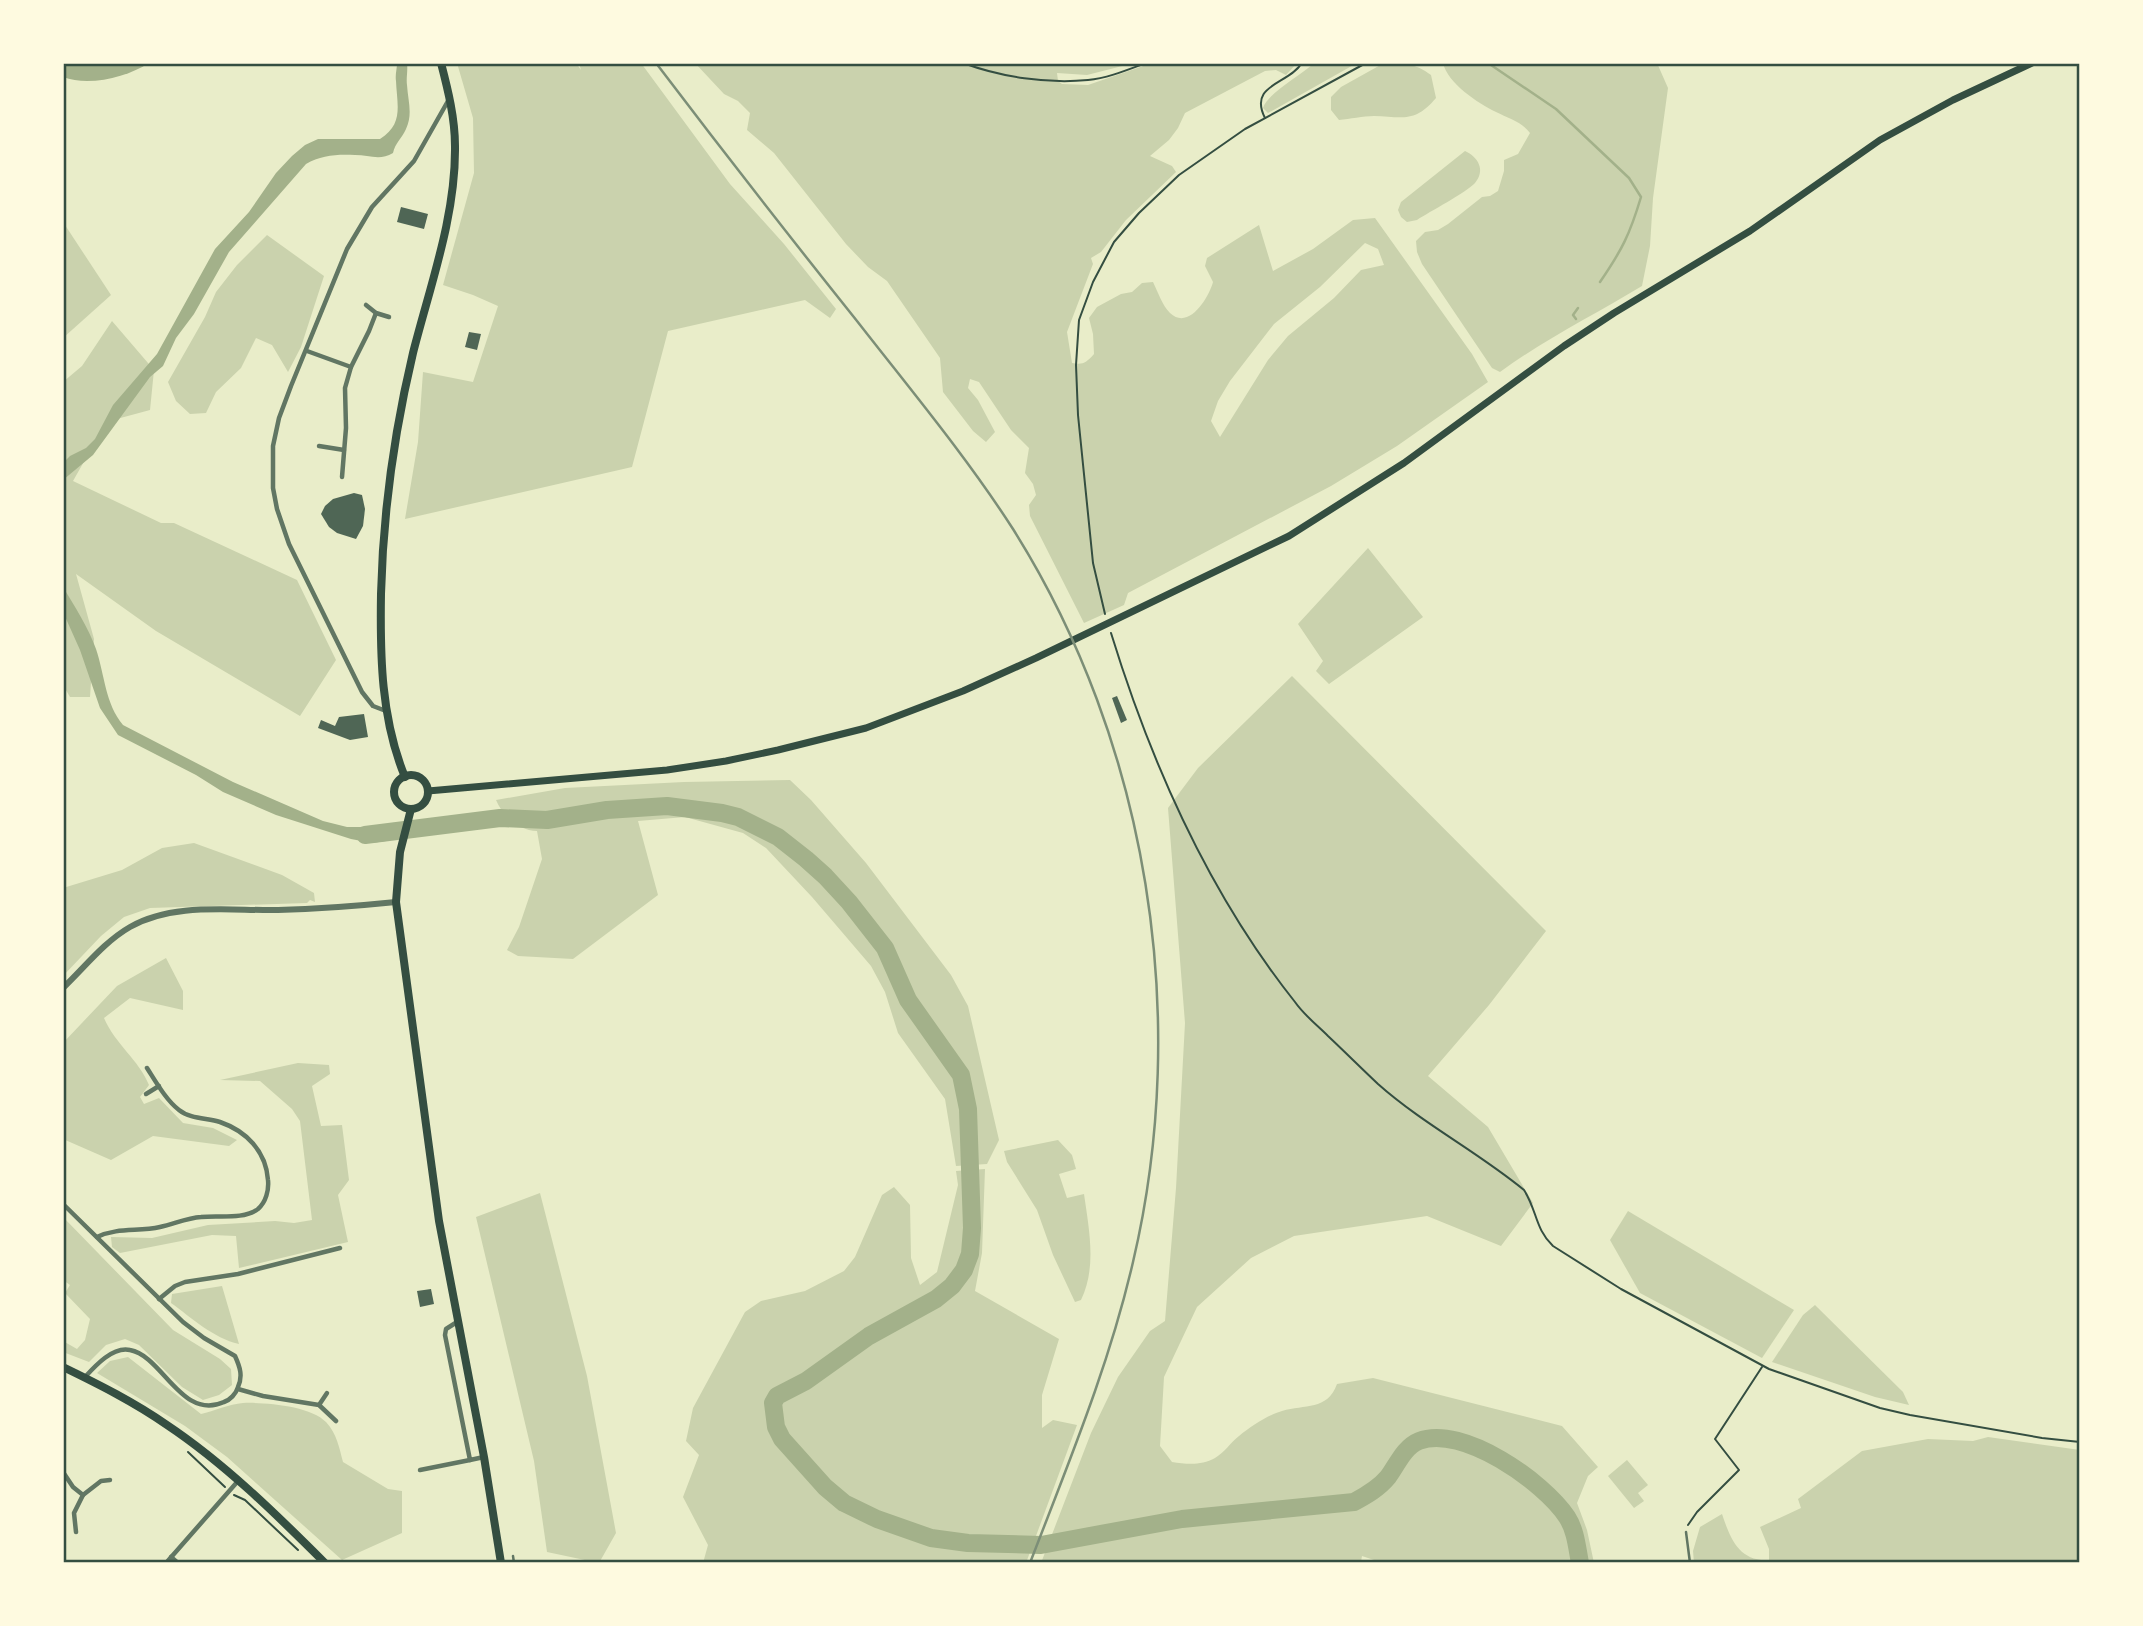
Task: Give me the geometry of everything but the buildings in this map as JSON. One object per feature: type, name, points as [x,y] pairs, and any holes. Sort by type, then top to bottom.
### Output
[{"type":"main road","points":[[405,777],[392,738],[387,712],[380,626],[384,523],[398,417],[449,208],[455,146],[450,97],[441,63]]},
{"type":"main road","points":[[428,791],[667,770],[778,750],[866,728],[963,691],[1037,658],[1249,557],[1337,507],[1404,463],[1574,340],[1750,231],[1880,140],[1953,100],[2032,63]]},
{"type":"main road","points":[[405,777],[420,778],[428,791],[425,802],[416,808],[401,806],[396,798],[395,788],[405,777]]},
{"type":"main road","points":[[411,809],[400,852],[397,902],[439,1221],[484,1457],[501,1563]]},
{"type":"main road","points":[[63,1367],[166,1424],[238,1481],[325,1563]]},
{"type":"street","points":[[387,712],[373,706],[362,692],[289,544],[273,488],[273,446],[279,418],[347,249],[359,226],[414,161],[450,97]]},
{"type":"street","points":[[366,305],[376,313],[389,317]]},
{"type":"street","points":[[342,477],[346,428],[345,388],[376,313]]},
{"type":"street","points":[[307,351],[351,368]]},
{"type":"street","points":[[319,446],[344,450]]},
{"type":"street","points":[[63,988],[115,937],[154,917],[212,910],[281,910],[397,902]]},
{"type":"street","points":[[97,1237],[114,1230],[158,1228],[201,1217],[246,1215],[260,1208],[267,1195],[266,1165],[252,1141],[220,1122],[182,1112],[147,1068]]},
{"type":"street","points":[[146,1094],[159,1086]]},
{"type":"street","points":[[63,1203],[159,1299],[204,1338],[235,1356],[241,1376],[238,1389],[230,1400],[216,1406],[203,1407],[190,1400],[132,1350],[114,1353],[98,1363],[84,1377]]},
{"type":"street","points":[[159,1299],[175,1286],[185,1282],[238,1274],[340,1248]]},
{"type":"street","points":[[458,1322],[446,1329],[445,1335],[470,1460]]},
{"type":"street","points":[[238,1389],[319,1405],[336,1421]]},
{"type":"street","points":[[319,1405],[327,1393]]},
{"type":"street","points":[[420,1470],[484,1457]]},
{"type":"street","points":[[63,1472],[73,1487],[83,1495]]},
{"type":"street","points":[[76,1532],[74,1513],[83,1495],[101,1481],[110,1480]]},
{"type":"street","points":[[166,1563],[238,1481]]},
{"type":"street","points":[[172,1558],[178,1563]]},
{"type":"lane","points":[[1685,1532],[1690,1563]]},
{"type":"lane","points":[[513,1556],[514,1563]]},
{"type":"path","points":[[963,63],[988,72],[1068,81],[1105,76],[1146,63]]},
{"type":"path","points":[[1266,118],[1260,107],[1264,93],[1302,63]]},
{"type":"path","points":[[1107,620],[1093,563],[1078,415],[1076,365],[1079,320],[1093,282],[1114,242],[1180,175],[1224,142],[1366,63]]},
{"type":"path","points":[[1111,633],[1127,685],[1184,821],[1218,887],[1296,1004],[1380,1086],[1440,1132],[1524,1190],[1534,1204],[1535,1215],[1544,1238],[1553,1246],[1621,1289],[1763,1365],[1890,1410],[1988,1429],[2080,1442]]},
{"type":"path","points":[[1685,1532],[1697,1512],[1739,1470],[1715,1439],[1763,1365]]},
{"type":"path","points":[[185,1449],[304,1555]]},
{"type":"shaded area","points":[[63,63],[149,63],[119,76],[84,81],[63,77]]},
{"type":"shaded area","points":[[397,63],[407,63],[410,113],[406,129],[393,153],[379,157],[330,156],[306,164],[229,252],[194,314],[176,338],[163,366],[150,377],[93,455],[63,480],[63,463],[95,439],[113,405],[157,354],[215,249],[249,212],[276,173],[305,145],[318,139],[380,139],[393,127],[398,106]]},
{"type":"shaded area","points":[[457,63],[576,63],[581,70],[579,63],[641,63],[730,184],[784,244],[836,309],[830,318],[805,300],[668,331],[632,467],[405,519],[418,442],[423,372],[473,382],[498,306],[443,285],[474,173],[473,118]]},
{"type":"shaded area","points":[[695,63],[1134,63],[1087,75],[1057,73],[1058,81],[1062,84],[1088,85],[1152,63],[1297,63],[1286,75],[1276,70],[1265,71],[1185,113],[1169,140],[1150,156],[1172,166],[1176,172],[1126,220],[1101,252],[1091,258],[1093,264],[1067,332],[1072,363],[1084,363],[1094,354],[1089,318],[1097,307],[1121,294],[1132,292],[1142,283],[1153,282],[1170,313],[1184,318],[1191,315],[1203,303],[1213,282],[1205,266],[1207,258],[1259,225],[1273,271],[1313,249],[1353,220],[1375,218],[1472,354],[1488,382],[1397,446],[1331,486],[1128,593],[1124,605],[1084,623],[1030,516],[1029,505],[1036,495],[1033,484],[1025,473],[1029,448],[1011,430],[979,382],[970,379],[968,388],[978,400],[995,432],[986,442],[973,431],[943,392],[940,358],[887,281],[868,267],[846,244],[774,153],[747,130],[750,113],[738,101],[724,94]],"holes":[[[1365,243],[1378,249],[1384,265],[1361,270],[1334,298],[1288,336],[1268,360],[1220,437],[1211,421],[1218,401],[1274,324],[1320,287]]]},
{"type":"shaded area","points":[[1314,63],[1357,63],[1268,113],[1263,108],[1278,91]]},
{"type":"shaded area","points":[[1384,63],[1409,64],[1431,75],[1436,98],[1422,112],[1408,117],[1370,116],[1339,120],[1331,110],[1331,97],[1341,87]]},
{"type":"shaded area","points":[[1443,63],[1657,63],[1668,88],[1653,198],[1650,246],[1642,286],[1552,338],[1500,372],[1492,368],[1422,264],[1416,241],[1425,232],[1438,230],[1448,224],[1482,197],[1498,191],[1504,160],[1518,154],[1530,133],[1519,123],[1465,92],[1451,78]]},
{"type":"shaded area","points":[[1465,151],[1479,164],[1480,173],[1475,183],[1417,220],[1407,222],[1401,217],[1398,210],[1401,202]]},
{"type":"shaded area","points":[[63,222],[111,295],[63,338]]},
{"type":"shaded area","points":[[267,235],[324,276],[301,347],[288,372],[272,345],[256,338],[241,368],[216,392],[206,413],[190,414],[176,401],[168,382],[216,292],[237,265]]},
{"type":"shaded area","points":[[112,321],[154,370],[150,410],[113,420],[90,451],[73,481],[161,523],[174,523],[297,580],[336,660],[300,716],[156,631],[76,574],[94,639],[90,697],[70,697],[63,685],[63,382],[82,366]]},
{"type":"shaded area","points":[[1368,548],[1423,617],[1329,684],[1316,671],[1323,661],[1298,624]]},
{"type":"shaded area","points":[[63,587],[93,641],[112,708],[123,725],[233,782],[323,821],[347,827],[386,827],[386,841],[372,843],[351,839],[276,815],[223,792],[118,735],[100,708],[80,650],[63,612]]},
{"type":"shaded area","points":[[1292,676],[1546,931],[1489,1005],[1428,1076],[1488,1127],[1533,1203],[1501,1246],[1427,1216],[1294,1236],[1251,1258],[1197,1307],[1164,1377],[1160,1446],[1172,1462],[1188,1464],[1210,1461],[1236,1438],[1271,1415],[1321,1403],[1333,1393],[1337,1384],[1373,1378],[1562,1426],[1598,1467],[1588,1476],[1577,1503],[1587,1530],[1594,1563],[1383,1563],[1362,1556],[1361,1562],[1364,1563],[1041,1563],[1091,1433],[1118,1377],[1150,1331],[1165,1321],[1185,1023],[1168,808],[1198,768]]},
{"type":"shaded area","points":[[790,780],[866,863],[951,975],[968,1006],[999,1140],[987,1164],[956,1166],[945,1099],[898,1033],[885,992],[871,966],[766,848],[743,833],[685,817],[638,821],[658,895],[573,959],[518,956],[507,950],[519,927],[542,859],[537,831],[512,821],[496,800],[565,788]]},
{"type":"shaded area","points":[[194,843],[282,875],[314,893],[315,902],[310,900],[307,903],[150,908],[124,917],[101,936],[63,976],[63,888],[122,870],[162,848]]},
{"type":"shaded area","points":[[166,958],[183,991],[183,1010],[130,998],[104,1018],[114,1036],[145,1076],[149,1085],[140,1097],[144,1104],[159,1098],[183,1123],[213,1128],[237,1140],[229,1146],[153,1136],[111,1160],[63,1139],[63,1043],[117,986]]},
{"type":"shaded area","points":[[298,1063],[329,1065],[330,1074],[312,1086],[321,1126],[342,1125],[349,1180],[338,1195],[348,1242],[239,1268],[236,1236],[212,1235],[120,1253],[112,1247],[111,1237],[152,1238],[208,1225],[275,1221],[294,1223],[312,1220],[300,1121],[292,1109],[260,1081],[220,1080]]},
{"type":"shaded area","points":[[1058,1140],[1072,1155],[1076,1169],[1059,1174],[1067,1198],[1084,1194],[1089,1234],[1089,1274],[1081,1300],[1075,1302],[1053,1255],[1037,1210],[1007,1162],[1004,1151]]},
{"type":"shaded area","points":[[985,1169],[982,1253],[975,1291],[1059,1339],[1042,1395],[1042,1428],[1053,1420],[1077,1425],[1026,1563],[703,1563],[708,1545],[683,1497],[699,1455],[686,1441],[693,1408],[745,1312],[761,1301],[805,1291],[844,1271],[855,1257],[882,1195],[894,1187],[910,1205],[911,1258],[920,1285],[937,1272],[958,1185],[956,1171]]},
{"type":"shaded area","points":[[540,1193],[587,1376],[616,1533],[599,1563],[547,1552],[534,1461],[476,1217]]},
{"type":"shaded area","points":[[1628,1211],[1794,1310],[1762,1358],[1640,1293],[1610,1240]]},
{"type":"shaded area","points":[[63,1217],[173,1330],[220,1359],[231,1369],[232,1385],[219,1395],[203,1400],[182,1387],[139,1345],[125,1339],[106,1345],[89,1362],[63,1352],[63,1341],[77,1349],[85,1340],[90,1319],[65,1293],[70,1285],[63,1280]]},
{"type":"shaded area","points":[[222,1286],[239,1344],[212,1332],[171,1303],[172,1294]]},
{"type":"shaded area","points":[[1815,1305],[1903,1392],[1909,1405],[1875,1397],[1772,1362],[1803,1315]]},
{"type":"shaded area","points":[[128,1357],[201,1414],[232,1405],[252,1403],[287,1406],[319,1417],[333,1431],[343,1462],[388,1489],[402,1491],[402,1533],[342,1560],[227,1457],[185,1426],[97,1373],[110,1361]]},
{"type":"shaded area","points":[[1988,1437],[2080,1450],[2080,1563],[1694,1563],[1693,1551],[1700,1527],[1722,1514],[1732,1540],[1743,1553],[1759,1560],[1769,1560],[1769,1549],[1760,1527],[1801,1508],[1798,1499],[1862,1451],[1928,1439],[1973,1441]]},
{"type":"shaded area","points":[[1627,1460],[1648,1485],[1638,1493],[1644,1501],[1634,1508],[1608,1476]]},
{"type":"waterway","points":[[1488,63],[1556,109],[1629,178],[1641,197],[1625,241],[1600,282]]},
{"type":"waterway","points":[[1576,319],[1573,315],[1578,308]]},
{"type":"waterway","points":[[365,835],[500,818],[547,820],[607,810],[667,806],[722,813],[738,817],[778,837],[806,859],[849,902],[885,948],[908,1000],[961,1075],[968,1109],[972,1228],[970,1254],[964,1270],[952,1286],[936,1299],[869,1336],[806,1381],[777,1396],[773,1403],[776,1427],[782,1439],[825,1487],[844,1503],[877,1519],[931,1538],[968,1543],[1041,1545],[1182,1519],[1354,1502],[1384,1481],[1414,1444],[1437,1438],[1479,1448],[1521,1473],[1540,1488],[1570,1522],[1580,1563]]},
{"type":"railway","points":[[656,63],[937,423],[1013,529],[1059,612],[1097,699],[1126,790],[1145,884],[1156,978],[1158,1074],[1150,1169],[1133,1262],[1112,1339],[1087,1414],[1030,1563]]}]
